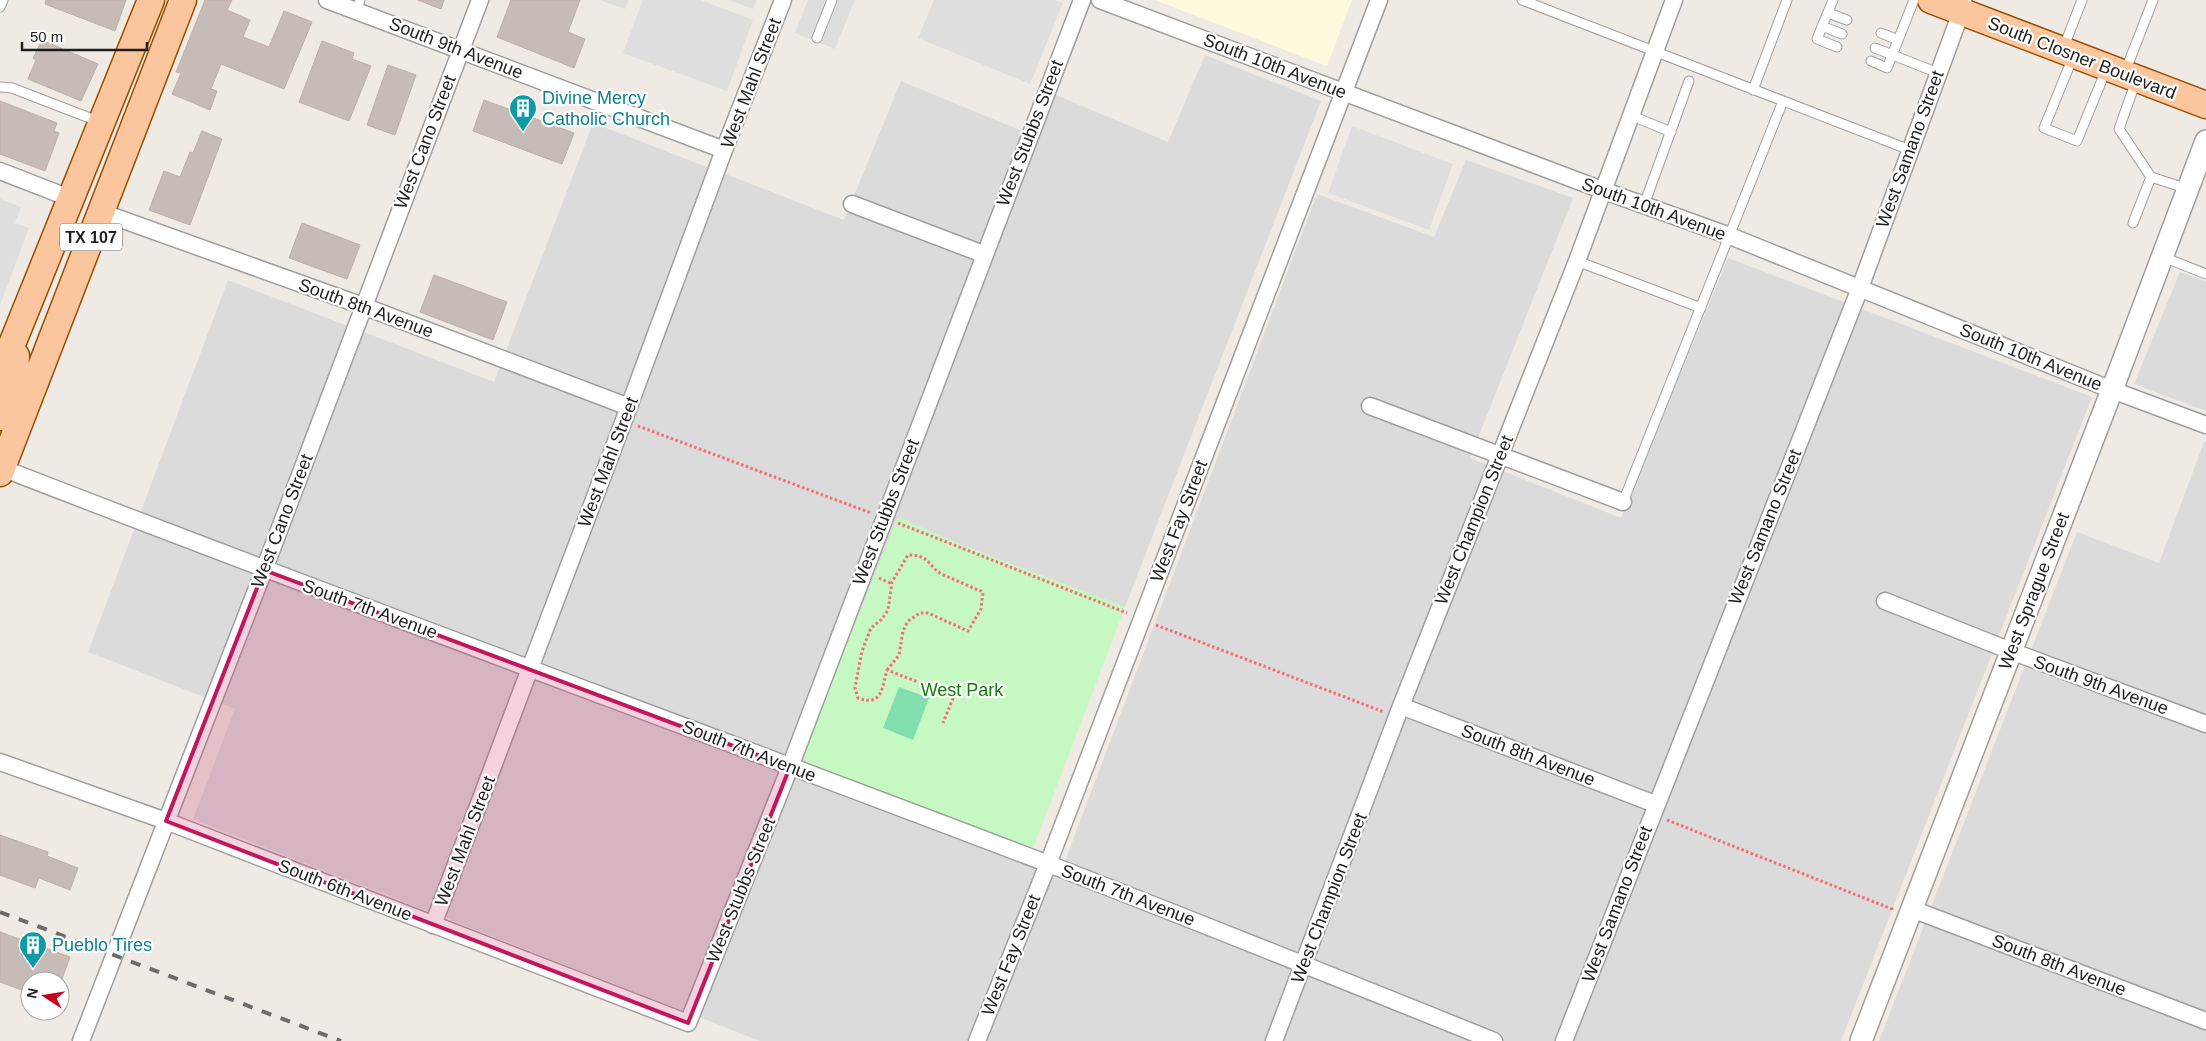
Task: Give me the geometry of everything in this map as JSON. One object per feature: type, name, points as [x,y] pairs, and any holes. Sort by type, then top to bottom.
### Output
[{"type":"main road","name":"TX 107","points":[[0,374],[72,200],[151,0]]},
{"type":"main road","name":"TX 107","points":[[1,469],[183,0]]},
{"type":"main road","name":"South Closner Boulevard","points":[[1931,0],[1963,6],[2068,52],[2206,105]]},
{"type":"main road","points":[[51,341],[57,293],[82,220],[80,206],[72,200]]},
{"type":"main road","points":[[0,417],[15,373],[16,335]]},
{"type":"street","name":"South 9th Avenue","points":[[328,0],[358,5],[461,50],[724,150]]},
{"type":"street","name":"West Cano Street","points":[[81,1041],[264,570],[480,0]]},
{"type":"street","name":"West Mahl Street","points":[[433,924],[531,668],[724,150],[783,0]]},
{"type":"street","name":"West Stubbs Street","points":[[688,1023],[790,767],[1082,0]]},
{"type":"street","name":"South 10th Avenue","points":[[1100,0],[1602,190],[1730,236],[2112,390],[2206,424]]},
{"type":"street","name":"West Fay Street","points":[[977,1041],[1048,864],[1379,0]]},
{"type":"street","name":"West Champion Street","points":[[1274,1041],[1401,706],[1577,261],[1674,0]]},
{"type":"street","name":"West Samano Street","points":[[1564,1041],[1655,804],[1860,288],[1963,6]]},
{"type":"street","name":"West Sprague Street","points":[[1861,1041],[1902,909],[2011,651],[2206,141]]},
{"type":"street","points":[[0,171],[72,200]]},
{"type":"street","points":[[852,204],[984,254]]},
{"type":"street","name":"South 8th Avenue","points":[[101,212],[363,306],[629,407]]},
{"type":"street","points":[[1370,406],[1624,502]]},
{"type":"street","name":"South 7th Avenue","points":[[1,469],[264,570],[531,668],[1048,864],[1494,1041]]},
{"type":"street","name":"South 9th Avenue","points":[[1885,601],[2011,651],[2206,724]]},
{"type":"street","name":"South 8th Avenue","points":[[1401,706],[1655,804]]},
{"type":"street","name":"South 6th Avenue","points":[[0,762],[166,821],[688,1023]]},
{"type":"street","name":"South 8th Avenue","points":[[1902,909],[2206,1021]]},
{"type":"lane","points":[[0,7],[3,0]]},
{"type":"lane","points":[[817,38],[832,0]]},
{"type":"lane","points":[[1522,0],[1910,150]]},
{"type":"lane","points":[[1753,90],[1787,0]]},
{"type":"lane","points":[[1832,0],[1817,39],[1837,47]]},
{"type":"lane","points":[[1870,61],[1887,68],[1914,0]]},
{"type":"lane","points":[[2082,0],[2044,128],[2077,141],[2123,74],[2152,0]]},
{"type":"lane","points":[[1828,12],[1847,20]]},
{"type":"lane","points":[[1777,25],[1781,35]]},
{"type":"lane","points":[[1822,26],[1842,34]]},
{"type":"lane","points":[[1881,33],[1898,40]]},
{"type":"lane","points":[[1875,48],[1938,73]]},
{"type":"lane","points":[[1764,60],[1774,55]]},
{"type":"lane","points":[[2123,74],[2119,129],[2151,177],[2188,189]]},
{"type":"lane","points":[[1644,205],[1689,81]]},
{"type":"lane","points":[[0,87],[12,88],[103,123]]},
{"type":"lane","points":[[1624,502],[1783,101]]},
{"type":"lane","points":[[1630,115],[1671,132]]},
{"type":"lane","points":[[2133,223],[2151,177]]},
{"type":"lane","points":[[2162,257],[2206,274]]},
{"type":"lane","points":[[1577,261],[1702,308]]},
{"type":"path","points":[[640,426],[865,511]]},
{"type":"path","points":[[899,524],[1121,611]]},
{"type":"path","points":[[908,555],[918,555],[928,560],[941,574],[984,592],[984,598],[976,620],[968,632],[928,613],[920,613],[908,621],[903,631],[900,655],[888,670],[876,700],[867,702],[858,698],[855,688],[862,651],[871,628],[882,619],[888,610],[892,584],[902,562],[908,555]]},
{"type":"path","points":[[878,578],[892,584]]},
{"type":"path","points":[[1157,626],[1377,709]]},
{"type":"path","points":[[888,670],[954,696],[942,723]]},
{"type":"path","points":[[1668,821],[1902,909]]},
{"type":"highlighted area","points":[[264,570],[790,767],[688,1023],[166,821]]},
{"type":"shaded area","points":[[600,0],[628,0],[625,9]]},
{"type":"shaded area","points":[[643,0],[701,0],[753,20],[727,91],[623,53]]},
{"type":"shaded area","points":[[729,0],[756,0],[753,9]]},
{"type":"shaded area","points":[[808,0],[855,0],[835,49],[795,33]]},
{"type":"shaded area","points":[[934,0],[1055,0],[1063,3],[1030,84],[918,38]]},
{"type":"shaded area","points":[[1155,0],[1352,0],[1327,66]]},
{"type":"shaded area","points":[[1205,55],[1321,101],[1125,607],[964,546],[898,518],[804,752],[806,762],[1065,861],[1317,194],[1434,237],[1466,160],[1573,198],[1470,458],[1621,518],[1728,258],[2092,397],[1841,1041],[760,1041],[193,819],[235,709],[88,652],[228,280],[494,382],[593,123],[844,220],[901,81],[1039,138],[1056,95],[1168,142]]},
{"type":"shaded area","points":[[1352,126],[1453,164],[1429,230],[1328,193]]},
{"type":"shaded area","points":[[0,199],[21,207],[15,223],[29,228],[0,305]]},
{"type":"shaded area","points":[[2180,272],[2206,282],[2206,411],[2134,384]]},
{"type":"shaded area","points":[[2204,442],[2206,442],[2206,1041],[1879,1041],[2077,532],[2159,563]]},
{"type":"green space","name":"West Park","points":[[898,517],[964,546],[1125,607],[1034,846],[1028,848],[813,767],[803,759],[804,752]]},
{"type":"green space","points":[[899,687],[929,698],[913,740],[883,728]]},
{"type":"building","points":[[46,0],[126,0],[115,31],[45,4]]},
{"type":"building","points":[[205,0],[232,0],[227,10],[250,20],[243,37],[269,47],[284,11],[312,22],[284,89],[221,64],[211,89],[217,91],[210,110],[172,94],[181,73],[176,72]]},
{"type":"building","points":[[418,0],[444,0],[441,9]]},
{"type":"building","points":[[511,0],[580,0],[568,32],[585,39],[574,68],[497,37]]},
{"type":"building","points":[[42,40],[98,64],[81,101],[28,79],[36,60],[33,58]]},
{"type":"building","points":[[322,41],[354,53],[352,59],[371,66],[349,121],[299,102]]},
{"type":"building","points":[[388,65],[416,75],[395,135],[367,125]]},
{"type":"building","name":"Divine Mercy Catholic Church","points":[[484,100],[574,133],[562,164],[473,131]]},
{"type":"building","points":[[0,101],[57,123],[54,131],[59,133],[45,171],[0,154]]},
{"type":"building","points":[[202,131],[222,139],[190,225],[149,210],[164,171],[180,177],[190,152],[193,153]]},
{"type":"building","points":[[302,223],[360,245],[347,279],[289,258]]},
{"type":"building","points":[[434,275],[507,302],[493,340],[420,312]]},
{"type":"building","points":[[0,835],[48,852],[47,856],[78,868],[70,890],[39,878],[35,888],[0,875]]},
{"type":"building","name":"Pueblo Tires","points":[[0,932],[70,957],[65,971],[20,971],[20,989],[0,982]]},
{"type":"railway","points":[[0,912],[341,1041]]},
{"type":"place","name":"Divine Mercy Catholic Church","points":[[523,132]]},
{"type":"place","name":"Pueblo Tires","points":[[33,969]]}]
